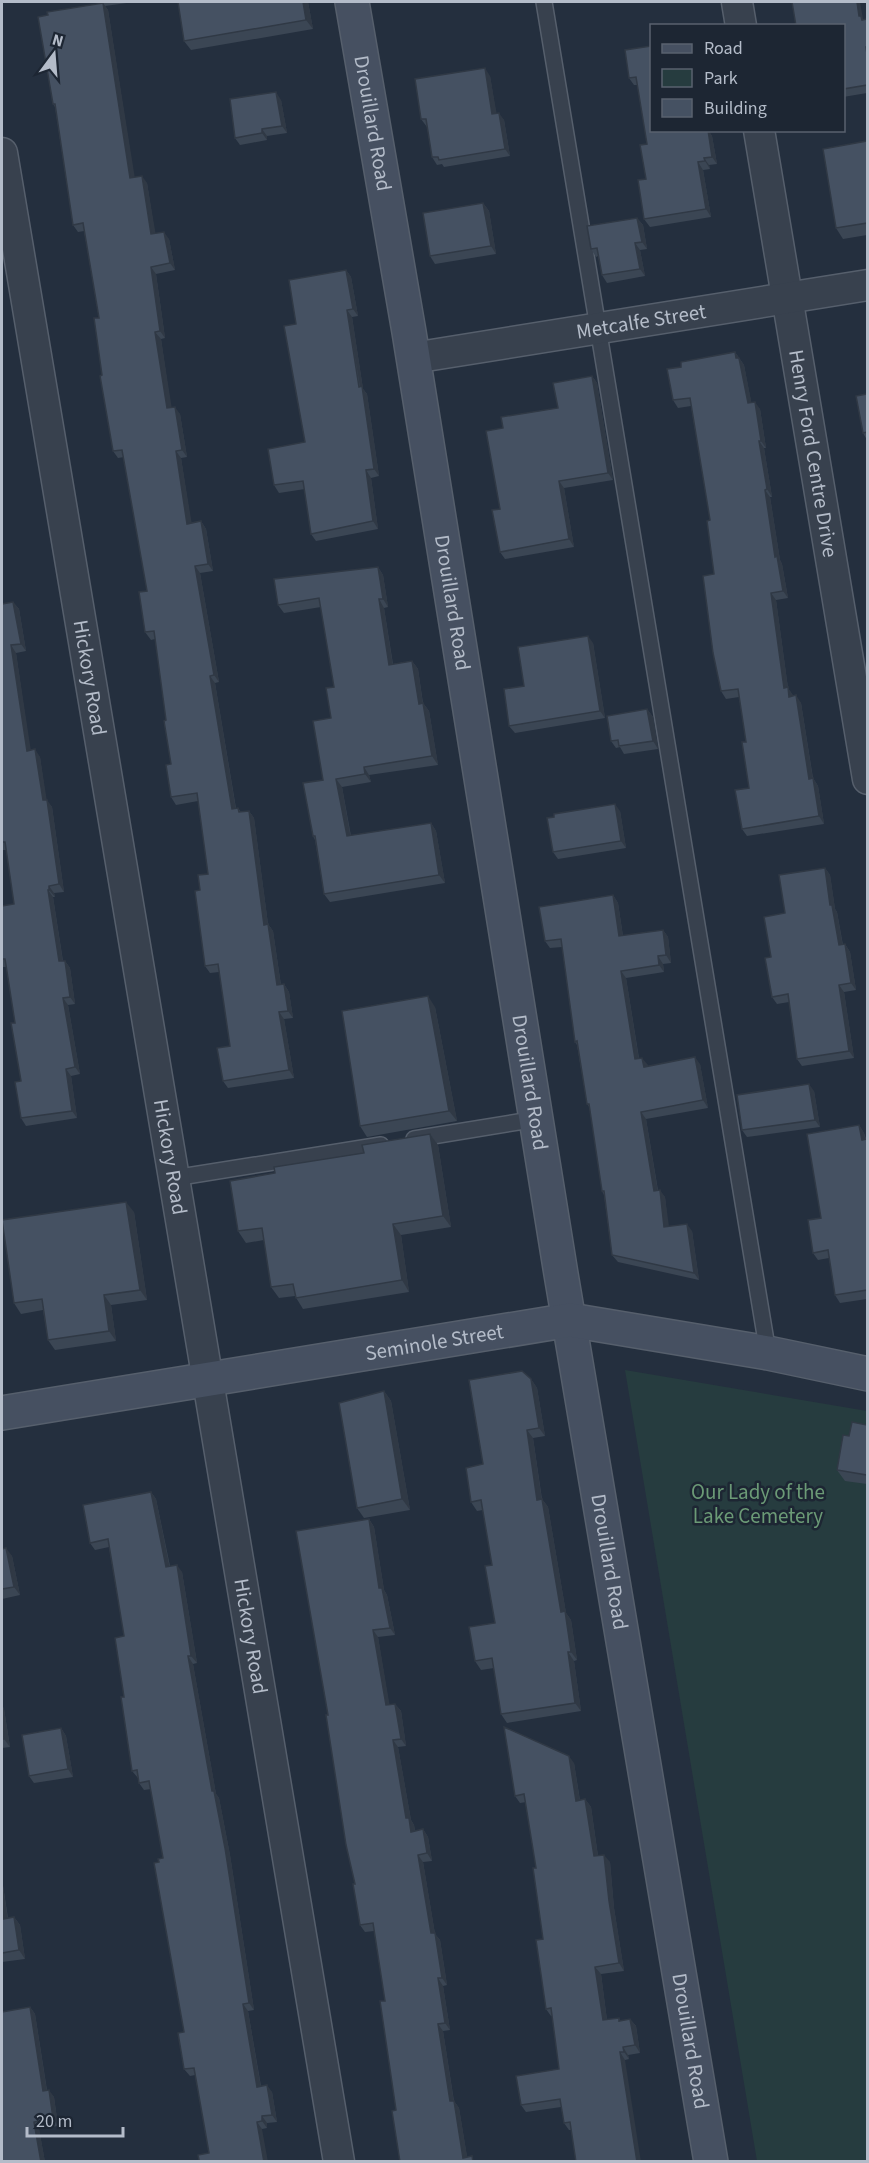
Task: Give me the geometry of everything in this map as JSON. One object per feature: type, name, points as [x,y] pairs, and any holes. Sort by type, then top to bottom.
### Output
[{"type":"street","name":"Drouillard Road","points":[[352,2],[413,358],[570,1320],[711,2162]]},
{"type":"street","points":[[737,2],[741,24]]},
{"type":"street","name":"Henry Ford Centre Drive","points":[[759,132],[867,779]]},
{"type":"street","name":"Hickory Road","points":[[2,153],[339,2162]]},
{"type":"street","name":"Metcalfe Street","points":[[413,358],[867,285]]},
{"type":"street","name":"Seminole Street","points":[[2,1413],[570,1320],[768,1353],[867,1374]]},
{"type":"lane","points":[[544,2],[768,1353]]},
{"type":"lane","points":[[174,1178],[537,1119]]},
{"type":"green space","name":"Our Lady of the Lake Cemetery","points":[[625,1370],[867,1411],[867,2161],[757,2161]]},
{"type":"building","points":[[178,2],[303,2],[306,20],[184,41]]},
{"type":"building","points":[[792,2],[857,2],[859,16],[862,20],[867,19],[867,85],[845,89],[845,24],[796,24]]},
{"type":"building","points":[[103,3],[130,178],[142,176],[151,234],[164,232],[170,263],[151,267],[160,331],[155,332],[167,408],[175,407],[182,450],[176,451],[187,524],[201,521],[208,564],[195,566],[214,675],[210,676],[232,809],[238,808],[239,812],[249,811],[264,925],[268,924],[277,985],[284,984],[288,1011],[279,1012],[289,1070],[223,1081],[217,1048],[230,1046],[218,964],[205,966],[195,891],[200,890],[198,875],[208,874],[197,793],[171,797],[166,765],[171,764],[154,631],[145,632],[139,592],[147,591],[122,450],[113,451],[100,376],[102,375],[94,318],[99,318],[83,223],[73,225],[55,104],[53,104],[38,17],[48,15],[47,12]]},
{"type":"building","points":[[650,46],[650,132],[708,132],[712,157],[698,162],[706,209],[644,219],[638,180],[646,179],[640,145],[647,144],[636,77],[629,78],[625,50]]},
{"type":"building","points":[[485,68],[492,114],[499,113],[505,149],[439,160],[438,157],[432,157],[426,119],[421,119],[415,79]]},
{"type":"building","points":[[276,92],[282,126],[262,129],[262,133],[235,138],[230,99]]},
{"type":"building","points":[[867,141],[867,223],[836,228],[823,149]]},
{"type":"building","points":[[483,203],[491,246],[430,256],[423,213]]},
{"type":"building","points":[[637,218],[642,242],[635,243],[640,269],[602,275],[597,248],[591,249],[587,226]]},
{"type":"building","points":[[346,270],[353,309],[347,310],[359,387],[362,386],[374,469],[366,470],[373,521],[311,534],[303,481],[274,485],[268,449],[305,442],[284,326],[296,324],[289,280]]},
{"type":"building","points":[[735,352],[736,358],[739,358],[748,403],[755,402],[767,489],[765,490],[775,557],[777,556],[783,591],[771,593],[784,688],[788,687],[789,697],[796,695],[809,779],[813,778],[819,816],[742,829],[735,790],[749,788],[742,742],[746,742],[738,689],[721,691],[713,653],[703,576],[714,574],[707,521],[710,520],[690,398],[673,400],[667,369],[681,367],[681,362]]},
{"type":"building","points":[[592,376],[608,473],[559,481],[569,539],[500,552],[492,510],[500,509],[486,431],[503,428],[501,417],[558,408],[553,383]]},
{"type":"building","points":[[867,394],[867,432],[863,433],[856,396]]},
{"type":"building","points":[[378,567],[383,599],[379,599],[389,665],[412,661],[419,704],[423,703],[432,756],[364,767],[365,774],[336,779],[347,836],[431,823],[439,875],[324,894],[315,836],[313,836],[303,783],[323,780],[313,721],[331,718],[326,688],[334,687],[319,598],[278,605],[274,579]]},
{"type":"building","points":[[13,602],[21,644],[11,645],[27,751],[35,749],[43,800],[47,800],[59,884],[49,886],[48,890],[59,961],[65,961],[70,997],[63,998],[75,1067],[66,1069],[72,1111],[21,1118],[15,1082],[21,1081],[11,1023],[15,1023],[5,959],[2,959],[2,906],[14,904],[5,842],[2,842],[2,604]]},
{"type":"building","points":[[588,636],[600,711],[509,726],[504,689],[524,686],[518,647]]},
{"type":"building","points":[[647,709],[653,741],[619,746],[618,740],[611,741],[607,716]]},
{"type":"building","points":[[615,804],[621,841],[553,852],[547,818],[554,817],[554,814]]},
{"type":"building","points":[[825,868],[839,945],[845,944],[851,983],[839,985],[849,1051],[797,1059],[788,994],[772,997],[765,958],[771,957],[764,917],[785,913],[779,875]]},
{"type":"building","points":[[613,895],[619,936],[663,930],[666,955],[658,956],[659,965],[621,971],[635,1059],[642,1058],[644,1067],[695,1057],[703,1100],[641,1112],[654,1191],[660,1190],[664,1227],[687,1224],[694,1273],[612,1255],[589,1104],[587,1104],[577,1041],[575,1042],[561,939],[545,941],[539,907]]},
{"type":"building","points":[[428,996],[449,1111],[360,1126],[342,1011]]},
{"type":"building","points":[[809,1084],[815,1120],[742,1130],[737,1095]]},
{"type":"building","points":[[859,1125],[862,1140],[867,1139],[867,1290],[835,1295],[828,1250],[813,1253],[808,1220],[821,1218],[807,1134]]},
{"type":"building","points":[[430,1134],[443,1216],[393,1224],[402,1280],[296,1298],[293,1284],[271,1287],[262,1228],[238,1231],[230,1181],[275,1173],[274,1167],[364,1153],[362,1145]]},
{"type":"building","points":[[126,1202],[140,1290],[104,1295],[109,1331],[48,1340],[42,1299],[14,1303],[2,1220]]},
{"type":"building","points":[[522,1371],[531,1379],[539,1428],[527,1430],[537,1500],[542,1499],[561,1612],[565,1611],[575,1703],[501,1714],[492,1658],[475,1661],[469,1627],[495,1623],[485,1566],[492,1565],[481,1500],[471,1502],[466,1468],[483,1464],[469,1380]]},
{"type":"building","points":[[384,1391],[402,1499],[357,1508],[339,1403]]},
{"type":"building","points":[[852,1422],[867,1425],[867,1475],[837,1470],[843,1435],[849,1436]]},
{"type":"building","points":[[151,1492],[166,1567],[177,1565],[191,1656],[188,1656],[212,1791],[214,1791],[225,1848],[249,2003],[243,2004],[257,2087],[267,2085],[272,2115],[262,2116],[262,2121],[257,2122],[264,2162],[195,2162],[199,2160],[198,2155],[209,2153],[194,2068],[184,2069],[178,2033],[184,2032],[154,1863],[163,1858],[149,1781],[139,1783],[137,1770],[132,1771],[115,1638],[124,1636],[108,1539],[90,1543],[83,1505]]},
{"type":"building","points":[[369,1519],[379,1588],[382,1588],[390,1628],[373,1630],[386,1705],[395,1704],[401,1739],[393,1740],[406,1818],[409,1818],[411,1832],[423,1829],[427,1853],[418,1855],[431,1933],[435,1933],[442,1978],[438,1978],[445,2023],[438,2024],[450,2101],[454,2101],[463,2158],[472,2156],[473,2162],[400,2162],[392,2111],[396,2110],[380,2001],[385,2001],[373,1923],[360,1925],[353,1884],[355,1884],[346,1845],[326,1715],[328,1715],[296,1531]]},
{"type":"building","points":[[6,1548],[14,1587],[2,1589],[2,1549]]},
{"type":"building","points":[[504,1727],[569,1756],[576,1801],[585,1799],[594,1856],[604,1855],[619,1963],[595,1967],[603,2020],[630,2019],[635,2045],[623,2047],[624,2052],[620,2052],[637,2162],[576,2162],[570,2122],[564,2123],[560,2099],[521,2105],[516,2076],[559,2069],[551,2008],[546,2009],[536,1940],[543,1939],[533,1868],[536,1868],[524,1794],[515,1796]]},
{"type":"building","points":[[61,1728],[68,1769],[29,1776],[22,1735]]},
{"type":"building","points":[[2,1908],[3,1919],[14,1917],[19,1950],[2,1953]]},
{"type":"building","points":[[30,2007],[43,2091],[49,2090],[53,2118],[34,2122],[41,2162],[2,2162],[2,2012]]}]
